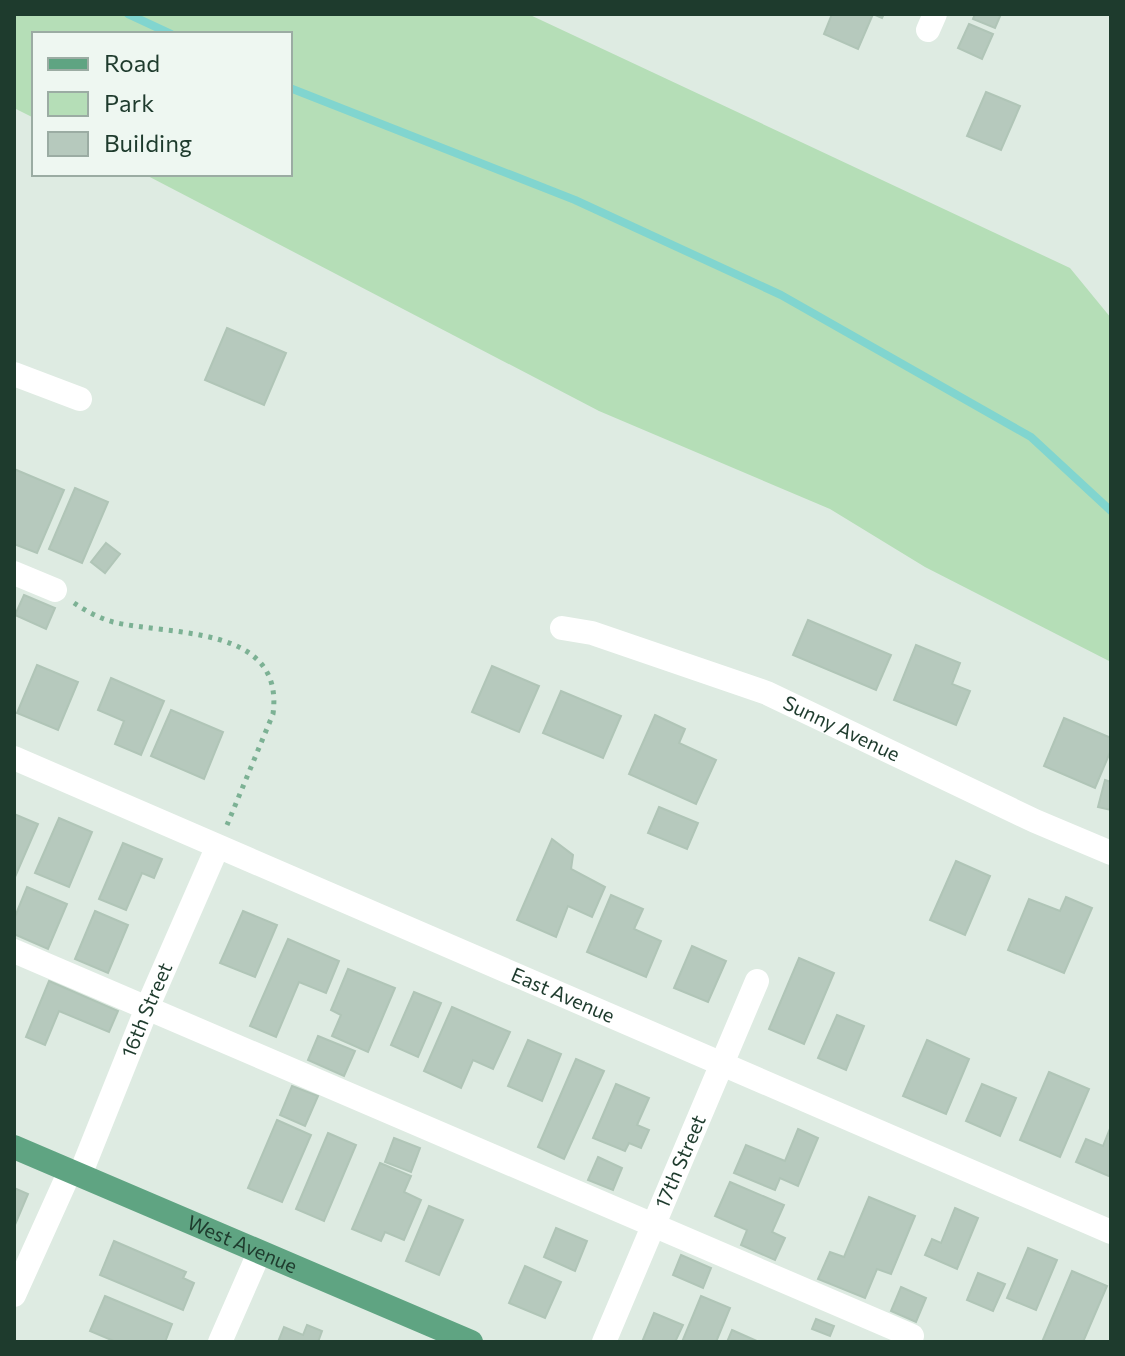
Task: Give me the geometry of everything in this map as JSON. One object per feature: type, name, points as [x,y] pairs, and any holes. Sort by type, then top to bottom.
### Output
[{"type":"main road","name":"West Avenue","points":[[14,1147],[471,1342]]},
{"type":"street","points":[[14,374],[80,399]]},
{"type":"street","points":[[14,573],[55,590]]},
{"type":"street","name":"Sunny Avenue","points":[[562,628],[592,633],[767,693],[1111,853]]},
{"type":"street","name":"East Avenue","points":[[14,758],[1111,1232]]},
{"type":"street","name":"16th Street","points":[[14,1295],[75,1173],[217,848]]},
{"type":"street","points":[[14,951],[912,1336]]},
{"type":"street","name":"17th Street","points":[[604,1342],[651,1224],[757,981]]},
{"type":"street","points":[[220,1342],[259,1253]]},
{"type":"path","points":[[55,590],[85,610],[112,622],[177,630],[233,644],[266,670],[275,699],[273,714],[217,848]]},
{"type":"green space","points":[[14,14],[528,14],[1070,268],[1111,318],[1111,662],[925,567],[830,509],[599,411],[148,176],[292,176],[292,32],[32,32],[32,117],[14,108]]},
{"type":"building","points":[[832,14],[873,14],[858,49],[824,34]]},
{"type":"building","points":[[975,14],[1001,14],[995,28],[973,19]]},
{"type":"building","points":[[969,24],[993,34],[982,59],[958,48]]},
{"type":"building","points":[[986,92],[1020,106],[1001,150],[967,136]]},
{"type":"building","points":[[227,328],[286,353],[264,405],[205,380]]},
{"type":"building","points":[[14,469],[64,490],[37,553],[14,544]]},
{"type":"building","points":[[75,488],[108,502],[82,563],[49,549]]},
{"type":"building","points":[[106,543],[120,554],[105,573],[91,562]]},
{"type":"building","points":[[24,595],[55,608],[46,629],[15,615]]},
{"type":"building","points":[[808,620],[891,655],[876,690],[793,655]]},
{"type":"building","points":[[916,645],[960,663],[952,684],[970,691],[956,725],[894,700]]},
{"type":"building","points":[[37,665],[78,682],[58,730],[17,713]]},
{"type":"building","points":[[492,666],[539,686],[519,732],[472,712]]},
{"type":"building","points":[[111,678],[164,701],[141,755],[115,744],[124,721],[98,710]]},
{"type":"building","points":[[561,691],[621,716],[603,758],[543,733]]},
{"type":"building","points":[[171,710],[223,732],[204,779],[151,756]]},
{"type":"building","points":[[655,715],[685,729],[679,743],[716,760],[696,804],[629,774]]},
{"type":"building","points":[[1064,718],[1111,738],[1111,750],[1095,788],[1044,766]]},
{"type":"building","points":[[1105,780],[1111,782],[1111,810],[1098,807]]},
{"type":"building","points":[[659,807],[698,823],[687,849],[648,833]]},
{"type":"building","points":[[14,814],[38,824],[15,877],[14,877]]},
{"type":"building","points":[[59,818],[92,832],[69,887],[35,873]]},
{"type":"building","points":[[552,839],[573,855],[571,869],[605,887],[592,917],[568,906],[556,937],[517,920]]},
{"type":"building","points":[[123,843],[162,859],[154,878],[142,873],[126,910],[99,899]]},
{"type":"building","points":[[956,861],[990,876],[965,935],[930,920]]},
{"type":"building","points":[[27,887],[67,904],[48,949],[14,934],[14,919]]},
{"type":"building","points":[[611,895],[643,909],[634,929],[661,941],[646,977],[587,952]]},
{"type":"building","points":[[1066,897],[1092,908],[1064,973],[1008,950],[1029,899],[1060,911]]},
{"type":"building","points":[[95,911],[128,925],[108,973],[75,959]]},
{"type":"building","points":[[243,911],[277,925],[255,977],[220,963]]},
{"type":"building","points":[[288,939],[339,961],[326,993],[299,982],[276,1037],[250,1026]]},
{"type":"building","points":[[692,946],[726,961],[708,1002],[674,988]]},
{"type":"building","points":[[799,958],[834,973],[804,1044],[769,1029]]},
{"type":"building","points":[[348,969],[395,988],[368,1052],[332,1036],[341,1015],[331,1010]]},
{"type":"building","points":[[49,981],[118,1011],[109,1032],[59,1011],[45,1045],[26,1037]]},
{"type":"building","points":[[414,992],[441,1003],[418,1057],[391,1045]]},
{"type":"building","points":[[452,1007],[510,1032],[493,1069],[473,1060],[461,1088],[424,1071]]},
{"type":"building","points":[[837,1015],[864,1026],[846,1070],[818,1058]]},
{"type":"building","points":[[318,1036],[355,1051],[344,1076],[308,1060]]},
{"type":"building","points":[[528,1040],[561,1054],[542,1101],[508,1086]]},
{"type":"building","points":[[927,1040],[969,1059],[946,1114],[903,1096]]},
{"type":"building","points":[[576,1059],[604,1071],[564,1159],[538,1147]]},
{"type":"building","points":[[1049,1072],[1089,1089],[1060,1157],[1020,1140]]},
{"type":"building","points":[[616,1084],[649,1098],[637,1125],[649,1130],[641,1148],[629,1143],[625,1151],[593,1138]]},
{"type":"building","points":[[982,1084],[1016,1098],[1000,1136],[966,1121]]},
{"type":"building","points":[[292,1086],[318,1096],[305,1126],[280,1115]]},
{"type":"building","points":[[277,1120],[311,1135],[282,1202],[248,1188]]},
{"type":"building","points":[[1111,1126],[1111,1177],[1076,1162],[1086,1139],[1103,1146]]},
{"type":"building","points":[[798,1129],[818,1138],[798,1186],[780,1178],[775,1190],[734,1173],[746,1145],[785,1161]]},
{"type":"building","points":[[328,1133],[356,1145],[324,1221],[296,1209]]},
{"type":"building","points":[[394,1138],[420,1148],[411,1172],[385,1162]]},
{"type":"building","points":[[598,1157],[622,1168],[613,1190],[588,1180]]},
{"type":"building","points":[[380,1163],[411,1176],[404,1192],[421,1200],[404,1240],[385,1232],[381,1241],[352,1229]]},
{"type":"building","points":[[730,1182],[784,1205],[772,1232],[785,1238],[775,1260],[741,1245],[747,1230],[715,1216]]},
{"type":"building","points":[[14,1188],[28,1194],[14,1227]]},
{"type":"building","points":[[869,1197],[915,1216],[891,1274],[877,1269],[865,1298],[818,1279],[830,1252],[844,1257]]},
{"type":"building","points":[[429,1206],[463,1220],[439,1275],[406,1261]]},
{"type":"building","points":[[955,1208],[978,1218],[957,1269],[925,1255],[932,1239],[941,1243]]},
{"type":"building","points":[[556,1228],[587,1241],[575,1271],[544,1257]]},
{"type":"building","points":[[114,1241],[186,1272],[183,1278],[194,1283],[183,1310],[100,1275]]},
{"type":"building","points":[[1028,1248],[1057,1260],[1036,1310],[1007,1298]]},
{"type":"building","points":[[681,1255],[711,1268],[703,1288],[673,1275]]},
{"type":"building","points":[[525,1266],[561,1282],[545,1318],[509,1303]]},
{"type":"building","points":[[1072,1271],[1107,1286],[1083,1342],[1042,1342]]},
{"type":"building","points":[[978,1273],[1005,1284],[993,1311],[967,1300]]},
{"type":"building","points":[[901,1287],[926,1298],[916,1322],[891,1311]]},
{"type":"building","points":[[105,1296],[172,1324],[165,1342],[116,1342],[90,1331]]},
{"type":"building","points":[[701,1296],[730,1308],[716,1342],[682,1342]]},
{"type":"building","points":[[654,1313],[683,1325],[675,1342],[642,1342]]},
{"type":"building","points":[[816,1319],[834,1326],[830,1336],[812,1329]]},
{"type":"building","points":[[307,1325],[322,1331],[318,1342],[278,1342],[284,1327],[303,1335]]},
{"type":"building","points":[[732,1330],[759,1342],[727,1342]]},
{"type":"waterway","points":[[128,14],[167,32]]},
{"type":"waterway","points":[[292,89],[575,200],[781,295],[1031,437],[1111,511]]}]
